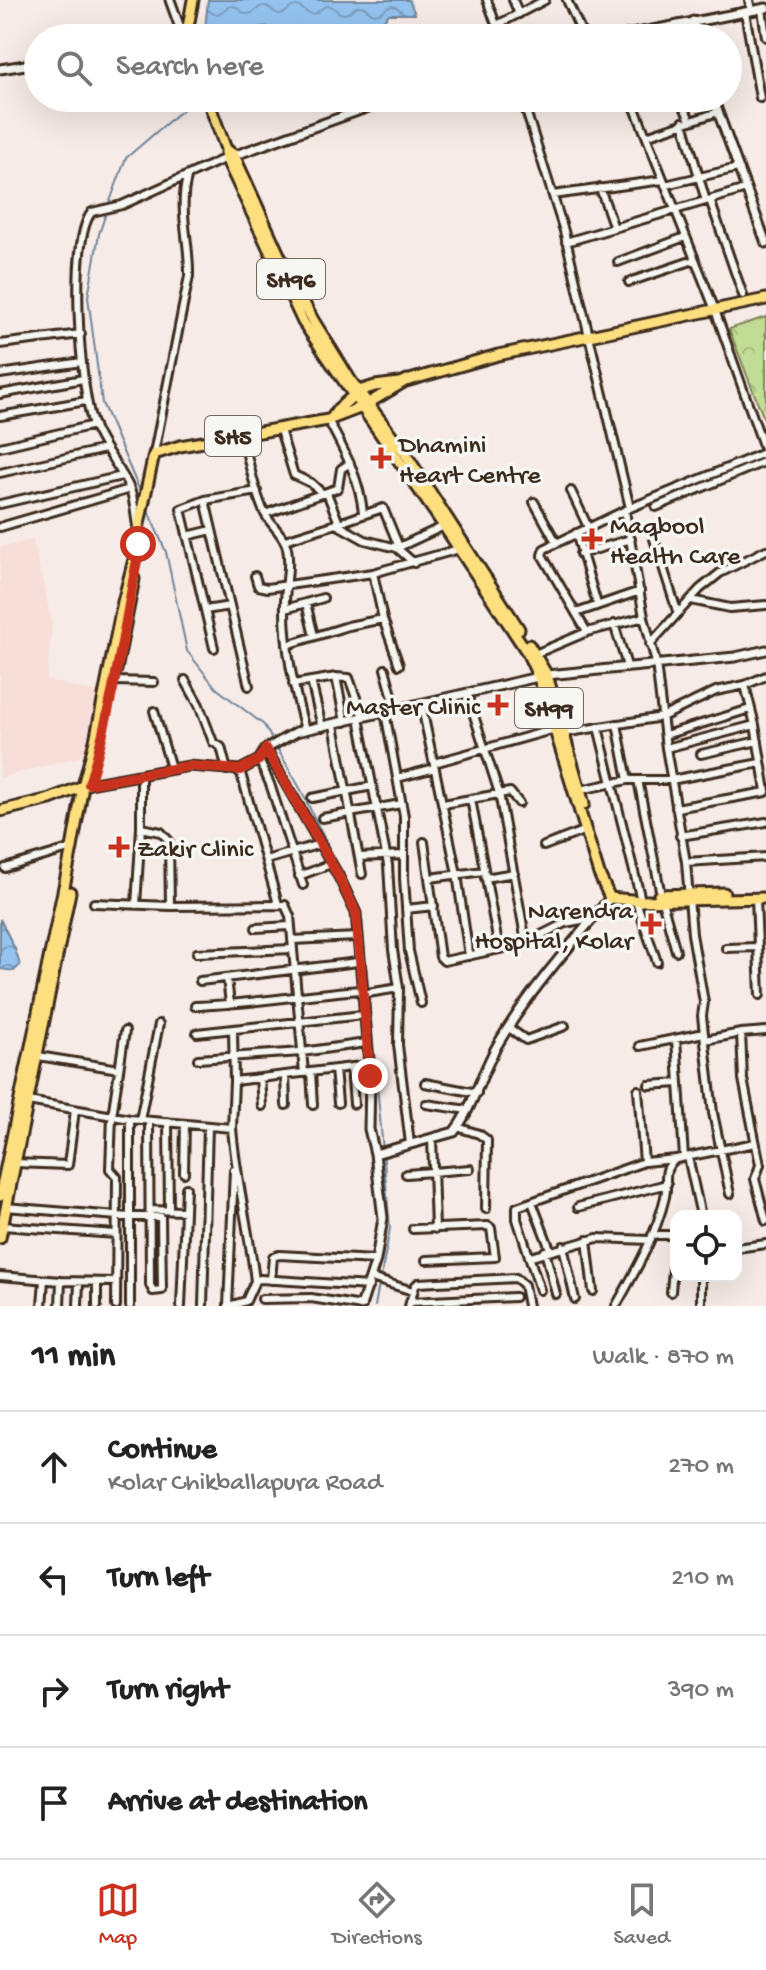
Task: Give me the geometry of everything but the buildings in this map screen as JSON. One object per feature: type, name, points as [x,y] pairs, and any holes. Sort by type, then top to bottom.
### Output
[{"type":"main road","points":[[187,24],[193,0]]},
{"type":"main road","name":"SH96","points":[[212,112],[303,322],[366,405]]},
{"type":"main road","points":[[338,409],[349,384],[375,386],[407,380],[498,355],[766,299]]},
{"type":"main road","points":[[366,405],[407,380]]},
{"type":"main road","points":[[330,419],[356,394],[375,386]]},
{"type":"main road","points":[[379,418],[376,407],[382,396]]},
{"type":"main road","name":"SH5","points":[[154,454],[180,446],[330,419],[366,405]]},
{"type":"main road","name":"SH99","points":[[366,405],[405,453],[535,654],[599,874],[610,898],[763,896]]},
{"type":"main road","name":"SH99","points":[[366,405],[543,677]]},
{"type":"main road","points":[[0,1196],[38,1056],[86,785],[99,749],[114,681],[154,454]]},
{"type":"main road","points":[[1,1232],[11,1162],[72,848],[128,577],[138,544]]},
{"type":"main road","name":"SH99","points":[[559,731],[606,876],[612,888],[623,896],[638,899]]},
{"type":"main road","points":[[0,811],[50,799],[86,785]]},
{"type":"street","points":[[170,0],[179,24]]},
{"type":"street","points":[[487,0],[497,24]]},
{"type":"street","points":[[513,0],[519,14]]},
{"type":"street","points":[[499,24],[545,0]]},
{"type":"street","points":[[578,24],[568,2],[580,0]]},
{"type":"street","points":[[749,0],[760,98]]},
{"type":"street","points":[[679,24],[764,8],[766,37]]},
{"type":"street","points":[[0,69],[24,65]]},
{"type":"street","points":[[139,526],[130,489],[105,449],[86,401],[79,267],[81,238],[89,214],[122,205],[187,178],[229,154],[353,112]]},
{"type":"street","points":[[526,112],[566,242],[628,509],[644,617],[656,663],[666,748],[686,862],[692,934],[704,1002],[702,1016],[720,1149],[730,1194]]},
{"type":"street","points":[[587,632],[542,555],[544,549],[628,509],[766,453],[715,310],[637,112]]},
{"type":"street","points":[[684,112],[699,175],[743,295]]},
{"type":"street","points":[[646,136],[718,112],[766,243]]},
{"type":"street","points":[[553,195],[664,182],[738,168]]},
{"type":"street","points":[[154,454],[189,276],[190,252],[182,194],[187,178]]},
{"type":"street","points":[[600,188],[614,228]]},
{"type":"street","points":[[566,242],[746,189]]},
{"type":"street","points":[[618,262],[685,237]]},
{"type":"street","points":[[629,282],[694,260]]},
{"type":"street","points":[[0,344],[81,334]]},
{"type":"street","points":[[0,374],[82,362]]},
{"type":"street","points":[[0,394],[83,379]]},
{"type":"street","points":[[0,416],[86,401]]},
{"type":"street","points":[[330,419],[361,492],[363,513]]},
{"type":"street","points":[[0,447],[94,425]]},
{"type":"street","points":[[280,430],[294,475],[325,493],[338,523],[365,540],[398,547],[444,526]]},
{"type":"street","points":[[241,434],[265,514],[285,540],[289,585],[285,609],[287,645],[305,730]]},
{"type":"street","points":[[0,473],[105,449]]},
{"type":"street","points":[[656,507],[766,461]]},
{"type":"street","points":[[265,514],[338,488],[341,469],[350,463]]},
{"type":"street","points":[[0,504],[122,476]]},
{"type":"street","points":[[0,527],[130,489]]},
{"type":"street","points":[[214,648],[181,509],[205,500],[257,491]]},
{"type":"street","points":[[571,491],[588,527]]},
{"type":"street","points":[[205,500],[249,686]]},
{"type":"street","points":[[534,502],[556,542]]},
{"type":"street","points":[[285,540],[383,508],[398,547],[414,563]]},
{"type":"street","points":[[187,536],[212,530]]},
{"type":"street","points":[[576,533],[597,604]]},
{"type":"street","points":[[580,554],[631,539]]},
{"type":"street","points":[[654,539],[677,611]]},
{"type":"street","points":[[255,576],[258,586],[262,588],[289,585],[373,573],[459,549]]},
{"type":"street","points":[[650,644],[700,589],[720,573],[766,550]]},
{"type":"street","points":[[373,573],[383,619],[399,665]]},
{"type":"street","points":[[576,613],[640,591]]},
{"type":"street","points":[[285,609],[323,598]]},
{"type":"street","points":[[690,600],[730,608],[766,605]]},
{"type":"street","points":[[306,603],[314,636]]},
{"type":"street","points":[[205,610],[230,606]]},
{"type":"street","points":[[535,654],[587,632],[644,617]]},
{"type":"street","points":[[287,645],[383,619]]},
{"type":"street","points":[[614,624],[627,666]]},
{"type":"street","points":[[86,785],[189,766],[240,770],[259,760],[267,749],[305,730],[543,677],[735,657],[766,650]]},
{"type":"street","points":[[385,669],[396,709]]},
{"type":"street","points":[[397,778],[485,748],[559,731],[662,717],[716,691],[745,685],[766,676]]},
{"type":"street","points":[[293,684],[336,677],[347,677],[352,681],[386,855],[399,988],[398,1045],[410,1144]]},
{"type":"street","points":[[336,677],[345,722]]},
{"type":"street","points":[[185,680],[199,705],[213,742],[221,747],[227,770]]},
{"type":"street","points":[[114,681],[154,682]]},
{"type":"street","points":[[311,681],[322,727]]},
{"type":"street","points":[[676,808],[766,791],[745,685]]},
{"type":"street","points":[[467,694],[499,793],[526,942]]},
{"type":"street","points":[[421,703],[457,874],[469,956]]},
{"type":"street","points":[[665,735],[750,709]]},
{"type":"street","points":[[154,711],[171,768]]},
{"type":"street","points":[[385,712],[401,804],[409,951],[421,1003]]},
{"type":"street","points":[[617,724],[628,780]]},
{"type":"street","points":[[334,725],[362,874]]},
{"type":"street","points":[[666,748],[755,725]]},
{"type":"street","points":[[598,727],[638,899],[657,962]]},
{"type":"street","points":[[701,754],[758,741]]},
{"type":"street","points":[[262,1299],[311,1298],[362,1306],[372,1282],[383,1218],[377,1154],[369,1129],[369,1065],[352,904],[267,749]]},
{"type":"street","points":[[259,760],[270,784],[303,885]]},
{"type":"street","points":[[580,790],[628,780],[671,780],[760,763]]},
{"type":"street","points":[[240,770],[278,904]]},
{"type":"street","points":[[136,905],[141,775]]},
{"type":"street","points":[[638,780],[676,951]]},
{"type":"street","points":[[312,798],[372,786]]},
{"type":"street","points":[[443,804],[499,793],[513,794],[519,803]]},
{"type":"street","points":[[471,799],[499,949]]},
{"type":"street","points":[[322,818],[401,804]]},
{"type":"street","points":[[680,836],[766,822]]},
{"type":"street","points":[[141,828],[161,832],[169,841],[170,906]]},
{"type":"street","points":[[544,846],[586,830]]},
{"type":"street","points":[[424,842],[440,957],[444,961],[526,942],[565,923],[593,918]]},
{"type":"street","points":[[266,860],[320,844]]},
{"type":"street","points":[[5,868],[72,848]]},
{"type":"street","points":[[359,857],[404,855]]},
{"type":"street","points":[[686,862],[766,857]]},
{"type":"street","points":[[299,876],[331,864]]},
{"type":"street","points":[[430,878],[514,873]]},
{"type":"street","points":[[760,995],[758,947],[763,896]]},
{"type":"street","points":[[377,1154],[454,1132],[477,1093],[496,1047],[539,982],[610,898]]},
{"type":"street","points":[[94,903],[285,905],[289,910],[302,1052],[313,1105]]},
{"type":"street","points":[[406,909],[434,906]]},
{"type":"street","points":[[256,928],[290,926]]},
{"type":"street","points":[[292,940],[357,937]]},
{"type":"street","points":[[726,948],[758,947]]},
{"type":"street","points":[[197,953],[292,949]]},
{"type":"street","points":[[200,981],[358,962]]},
{"type":"street","points":[[227,978],[230,1004]]},
{"type":"street","points":[[195,1006],[399,988]]},
{"type":"street","points":[[197,1033],[363,1015]]},
{"type":"street","points":[[140,1120],[159,1024]]},
{"type":"street","points":[[509,1028],[526,1040],[565,1026]]},
{"type":"street","points":[[233,1030],[232,1128],[235,1164],[249,1230],[255,1281],[246,1301],[228,1306],[235,1164]]},
{"type":"street","points":[[116,1306],[117,1177],[110,1169],[112,1116],[125,1031]]},
{"type":"street","points":[[640,1046],[676,1039],[766,1031]]},
{"type":"street","points":[[741,1033],[743,1079],[760,1168],[755,1179],[766,1221]]},
{"type":"street","points":[[676,1039],[683,1158],[699,1210]]},
{"type":"street","points":[[198,1059],[302,1052],[366,1043]]},
{"type":"street","points":[[38,1056],[119,1069]]},
{"type":"street","points":[[234,1081],[369,1065]]},
{"type":"street","points":[[351,1067],[354,1104]]},
{"type":"street","points":[[335,1069],[338,1103]]},
{"type":"street","points":[[285,1075],[286,1105]]},
{"type":"street","points":[[260,1078],[262,1106]]},
{"type":"street","points":[[425,1083],[477,1093]]},
{"type":"street","points":[[649,1085],[678,1083]]},
{"type":"street","points":[[638,1090],[644,1162]]},
{"type":"street","points":[[28,1101],[130,1119],[232,1128]]},
{"type":"street","points":[[426,1104],[468,1110]]},
{"type":"street","points":[[11,1162],[68,1165],[75,1110]]},
{"type":"street","points":[[130,1119],[130,1306]]},
{"type":"street","points":[[149,1121],[150,1285],[151,1290],[161,1291],[163,1218],[150,1213]]},
{"type":"street","points":[[168,1122],[169,1210]]},
{"type":"street","points":[[184,1173],[185,1124]]},
{"type":"street","points":[[203,1306],[208,1126]]},
{"type":"street","points":[[457,1127],[483,1135],[487,1140],[486,1209]]},
{"type":"street","points":[[432,1138],[435,1229]]},
{"type":"street","points":[[540,1290],[515,1211],[517,1207],[644,1162],[683,1158],[755,1143]]},
{"type":"street","points":[[616,1306],[651,1238],[667,1184],[664,1172],[668,1164],[683,1158]]},
{"type":"street","points":[[406,1174],[470,1169]]},
{"type":"street","points":[[578,1207],[667,1184]]},
{"type":"street","points":[[181,1306],[186,1188]]},
{"type":"street","points":[[532,1202],[548,1250],[556,1294]]},
{"type":"street","points":[[5,1207],[130,1217],[169,1210],[185,1211]]},
{"type":"street","points":[[413,1229],[491,1228],[495,1257],[426,1260]]},
{"type":"street","points":[[1,1232],[116,1234]]},
{"type":"street","points":[[531,1257],[587,1240],[670,1236]]},
{"type":"street","points":[[587,1240],[593,1291]]},
{"type":"street","points":[[742,1247],[766,1244]]},
{"type":"street","points":[[563,1246],[575,1299]]},
{"type":"street","points":[[271,1280],[273,1257],[279,1255],[376,1260]]},
{"type":"street","points":[[0,1276],[116,1282]]},
{"type":"street","points":[[515,1297],[479,1302],[410,1304],[418,1283],[516,1278],[524,1285],[528,1306]]},
{"type":"street","points":[[42,1306],[44,1280]]},
{"type":"street","points":[[60,1306],[61,1281]]},
{"type":"street","points":[[255,1281],[372,1282],[413,1291]]},
{"type":"street","points":[[78,1306],[79,1282]]},
{"type":"street","points":[[671,1292],[672,1282]]},
{"type":"street","points":[[701,1282],[701,1305]]},
{"type":"street","points":[[97,1283],[97,1306]]},
{"type":"shaded area","points":[[33,540],[52,622],[47,680],[98,693],[83,756],[0,778],[0,547]]},
{"type":"green space","points":[[766,317],[766,424],[729,329]]},
{"type":"water","points":[[208,0],[409,0],[415,14],[389,14],[380,24],[205,24]]},
{"type":"water","points":[[0,919],[20,965],[14,971],[0,969]]},
{"type":"waterway","points":[[109,204],[126,158],[180,112]]},
{"type":"waterway","points":[[107,210],[99,234],[88,297],[102,403],[142,496]]},
{"type":"waterway","points":[[146,506],[166,552],[187,651],[216,688],[264,725],[273,741]]},
{"type":"waterway","points":[[276,746],[339,869]]},
{"type":"waterway","points":[[358,911],[362,919],[390,1228],[381,1277]]},
{"type":"waterway","points":[[375,1306],[379,1284]]},
{"type":"place","name":"Dhamini Heart Centre","points":[[381,458]]},
{"type":"place","name":"Maqbool Health Care","points":[[592,539]]},
{"type":"place","name":"Master Clinic","points":[[498,705]]},
{"type":"place","name":"Zakir Clinic","points":[[119,847]]},
{"type":"place","name":"Narendra Hospital, Kolar","points":[[651,924]]},
{"type":"route","points":[[138,544],[125,629],[89,784],[189,766],[240,770],[259,760],[266,749],[339,877],[356,913],[370,1076]]}]
